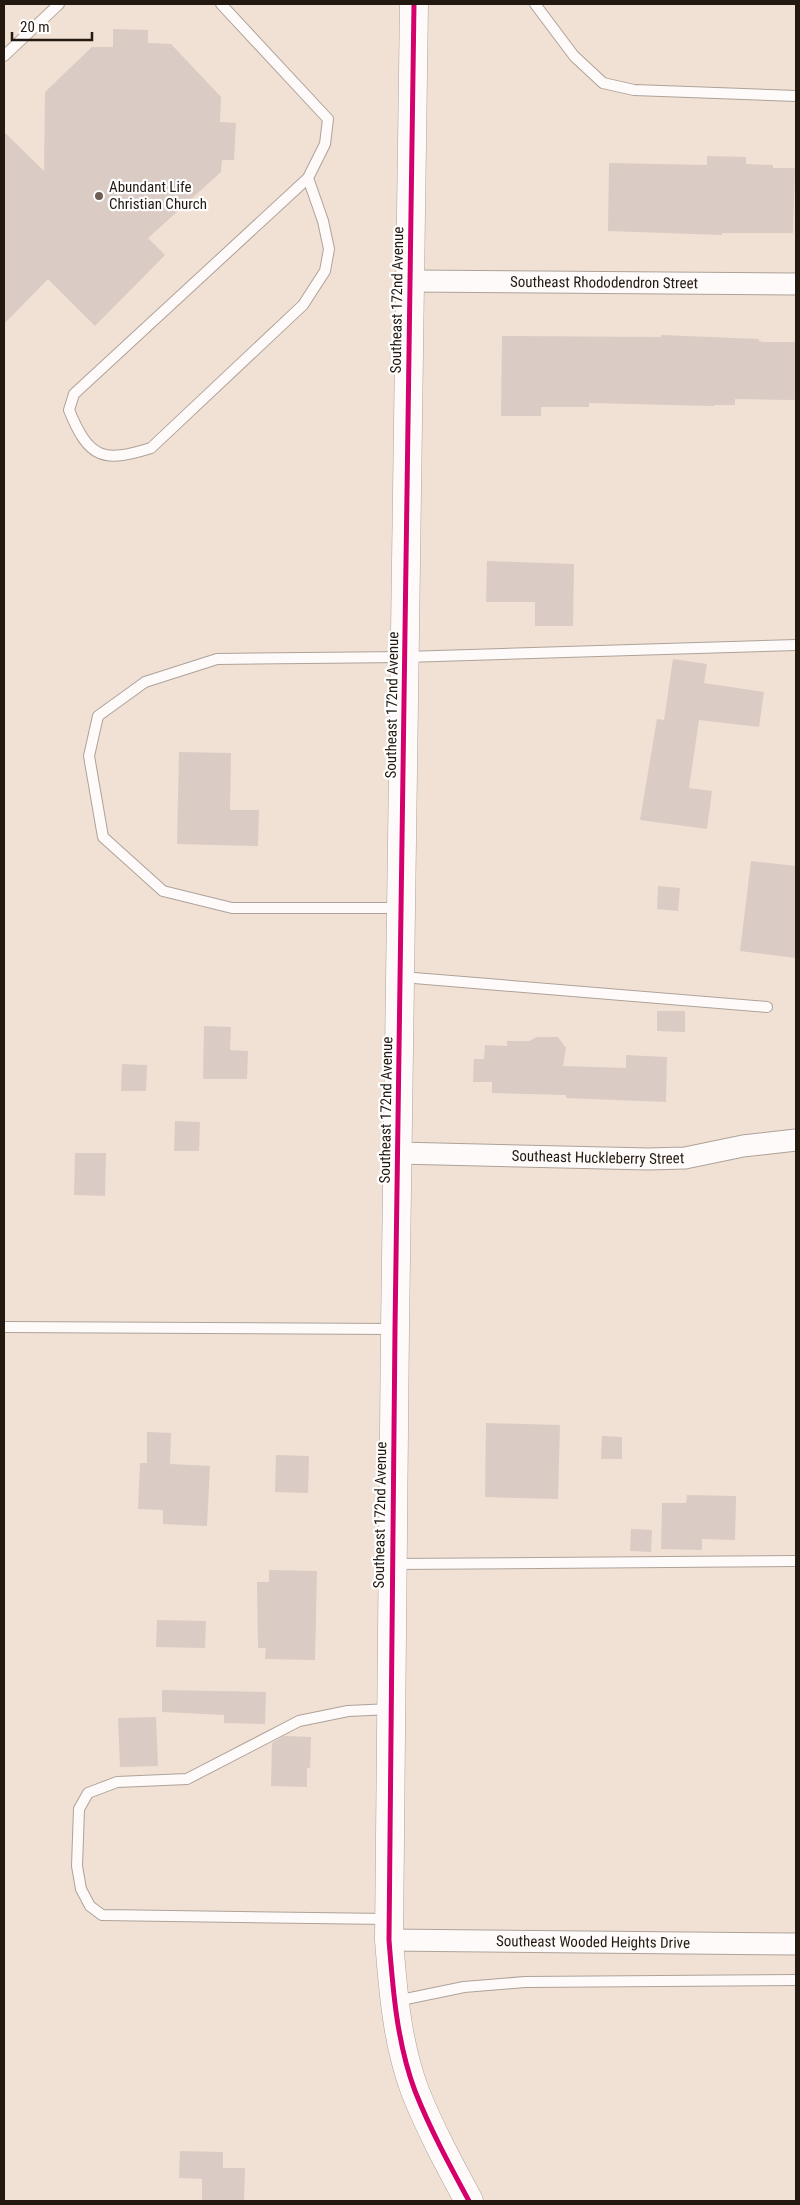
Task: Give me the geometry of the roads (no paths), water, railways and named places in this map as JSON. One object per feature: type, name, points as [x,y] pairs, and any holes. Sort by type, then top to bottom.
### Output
[{"type":"main road","name":"Southeast 172nd Avenue","points":[[414,4],[395,1329],[389,1930],[395,2001],[401,2041],[415,2090],[465,2200]]},
{"type":"street","name":"Southeast Rhododendron Street","points":[[410,282],[796,284]]},
{"type":"street","name":"Southeast Huckleberry Street","points":[[398,1154],[648,1159],[685,1158],[743,1146],[796,1140]]},
{"type":"street","name":"Southeast Wooded Heights Drive","points":[[389,1930],[796,1944]]},
{"type":"lane","points":[[4,56],[59,4]]},
{"type":"lane","points":[[221,4],[328,119],[325,144],[308,178],[74,394],[69,410],[76,428],[87,445],[107,457],[124,456],[152,448],[302,305],[325,271],[329,249],[323,220],[308,178]]},
{"type":"lane","points":[[535,4],[574,56],[603,83],[634,90],[796,96]]},
{"type":"lane","points":[[402,908],[232,908],[163,891],[102,837],[89,756],[98,716],[145,682],[217,658],[405,656],[796,646]]},
{"type":"lane","points":[[401,977],[766,1007]]},
{"type":"lane","points":[[4,1327],[395,1329]]},
{"type":"lane","points":[[392,1564],[796,1561]]},
{"type":"lane","points":[[389,1930],[102,1915],[90,1906],[81,1889],[77,1866],[77,1840],[79,1809],[88,1793],[117,1782],[187,1779],[299,1721],[348,1711],[391,1708]]},
{"type":"lane","points":[[395,2001],[464,1987],[525,1982],[796,1980]]},
{"type":"place","name":"Abundant Life Christian Church","points":[[99,196]]}]
